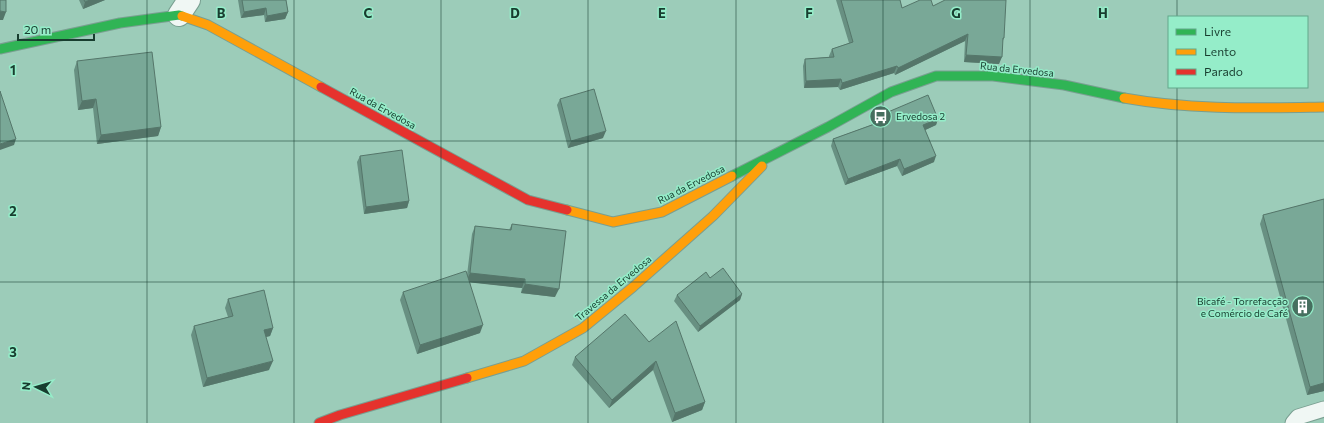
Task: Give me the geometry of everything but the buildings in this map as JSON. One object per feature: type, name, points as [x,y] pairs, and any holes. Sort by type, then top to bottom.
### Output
[{"type":"street","name":"Rua da Ervedosa","points":[[1,49],[120,23],[184,7],[208,25],[528,200],[613,222],[662,212],[828,127],[891,92],[936,76],[993,76],[1064,85],[1126,98],[1184,106],[1256,108],[1324,107]]},
{"type":"street","name":"Travessa da Ervedosa","points":[[319,423],[340,415],[524,361],[583,328],[633,287],[713,216],[774,154]]},
{"type":"lane","points":[[1293,423],[1298,417],[1324,409]]},
{"type":"traffic: fast","points":[[0,49],[120,23],[179,15],[182,16]]},
{"type":"traffic: fast","points":[[732,176],[828,127],[891,92],[936,76],[993,76],[1064,85],[1124,98]]},
{"type":"traffic: slow","points":[[182,16],[208,25],[321,87]]},
{"type":"traffic: slow","points":[[1124,98],[1174,105],[1249,108],[1324,107]]},
{"type":"traffic: slow","points":[[467,378],[524,361],[583,328],[633,287],[713,216],[762,166]]},
{"type":"traffic: slow","points":[[567,210],[613,222],[662,212],[732,176]]},
{"type":"traffic: jam","points":[[321,87],[528,200],[567,210]]},
{"type":"traffic: jam","points":[[319,423],[340,415],[467,378]]},
{"type":"place","name":"Ervedosa 2","points":[[880,116]]},
{"type":"place","name":"Bicafé - Torrefacção e Comércio de Café","points":[[1303,307]]}]
